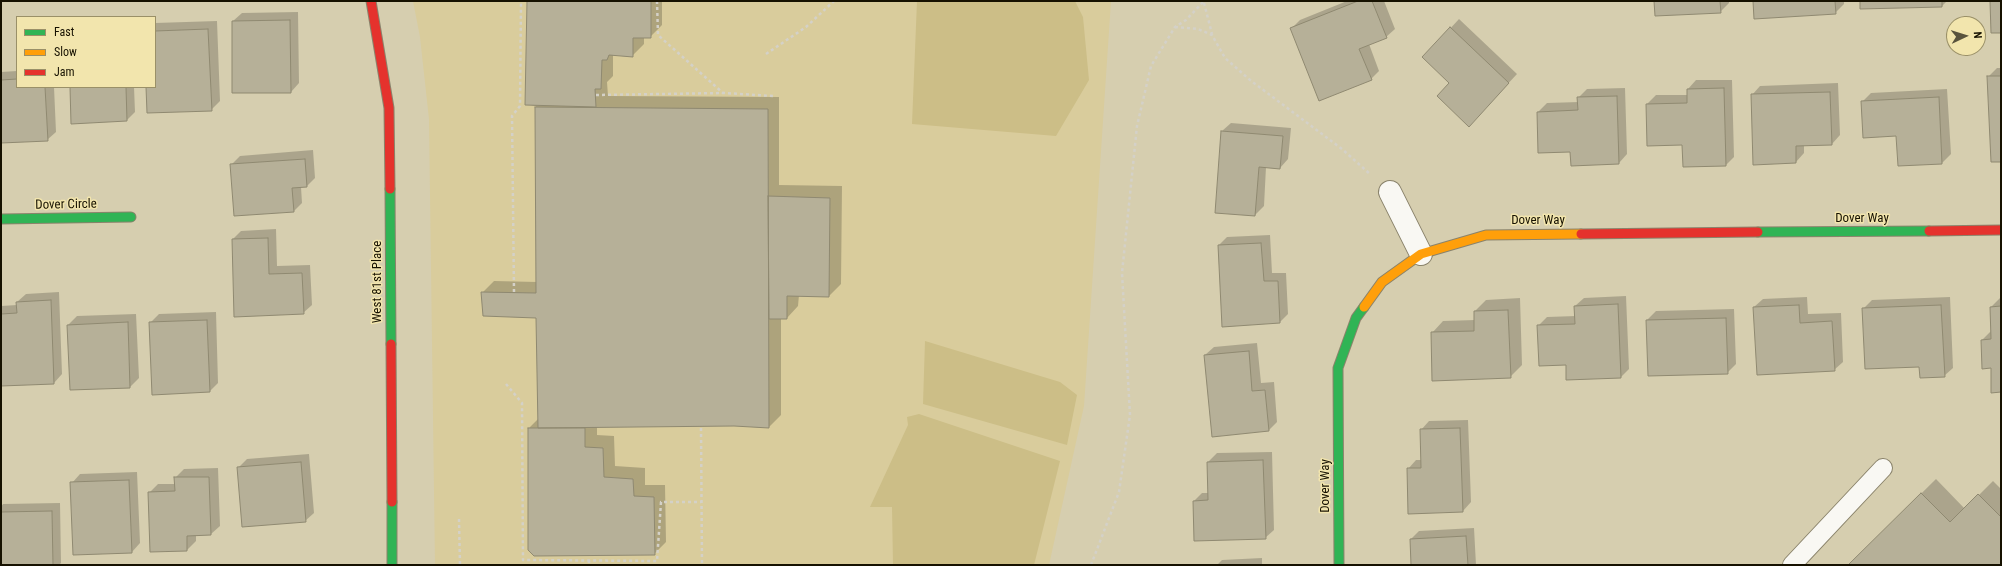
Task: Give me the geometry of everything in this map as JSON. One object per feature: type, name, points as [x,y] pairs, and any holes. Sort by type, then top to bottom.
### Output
[{"type":"street","name":"West 81st Place","points":[[371,1],[390,108],[392,565]]},
{"type":"street","points":[[1390,192],[1421,254]]},
{"type":"street","name":"Dover Circle","points":[[1,219],[131,217]]},
{"type":"street","name":"Dover Way","points":[[1339,565],[1338,368],[1356,318],[1382,282],[1421,254],[1486,235],[2001,230]]},
{"type":"lane","points":[[1792,565],[1882,468]]},
{"type":"path","points":[[514,292],[512,116],[520,106],[521,1]]},
{"type":"path","points":[[657,1],[658,35],[724,93]]},
{"type":"path","points":[[766,54],[806,27],[834,1]]},
{"type":"path","points":[[1091,565],[1119,492],[1130,414],[1122,273],[1137,126],[1151,66],[1175,27],[1186,20],[1204,2]]},
{"type":"path","points":[[1204,2],[1212,35],[1225,58],[1250,80],[1342,149],[1390,192]]},
{"type":"path","points":[[1175,27],[1198,29],[1212,35]]},
{"type":"path","points":[[596,95],[724,93],[774,96]]},
{"type":"path","points":[[506,384],[522,403],[523,560],[657,561],[660,502],[701,502]]},
{"type":"path","points":[[701,428],[702,565]]},
{"type":"path","points":[[459,519],[460,565]]},
{"type":"path","points":[[589,560],[589,565]]},
{"type":"shaded area","points":[[413,1],[1111,1],[1084,406],[1049,565],[435,565],[429,119],[420,37]]},
{"type":"shaded area","points":[[917,1],[1075,1],[1083,17],[1089,80],[1056,136],[912,124]]},
{"type":"shaded area","points":[[925,341],[1060,382],[1077,395],[1067,445],[923,404]]},
{"type":"shaded area","points":[[919,414],[1060,461],[1034,565],[893,565],[892,507],[870,507],[908,425],[907,417]]},
{"type":"building","points":[[527,1],[651,1],[651,38],[633,38],[633,57],[609,55],[607,60],[602,60],[601,89],[595,89],[596,107],[525,105]]},
{"type":"building","points":[[1358,1],[1372,1],[1387,38],[1359,49],[1372,80],[1319,101],[1290,28]]},
{"type":"building","points":[[1654,1],[1720,1],[1721,13],[1655,16]]},
{"type":"building","points":[[1753,1],[1835,1],[1836,14],[1754,19]]},
{"type":"building","points":[[1860,1],[1942,1],[1942,7],[1860,9]]},
{"type":"building","points":[[1990,1],[2001,1],[2001,33],[1991,33]]},
{"type":"building","points":[[290,20],[291,93],[232,93],[232,21]]},
{"type":"building","points":[[1450,27],[1509,83],[1469,127],[1437,96],[1449,83],[1422,57]]},
{"type":"building","points":[[208,29],[212,111],[147,113],[146,88],[156,88],[156,31]]},
{"type":"building","points":[[1987,76],[2001,76],[2001,162],[1991,162]]},
{"type":"building","points":[[16,79],[16,88],[45,88],[48,141],[1,143],[1,80]]},
{"type":"building","points":[[70,88],[126,88],[127,121],[71,124]]},
{"type":"building","points":[[1724,88],[1726,166],[1683,167],[1682,145],[1647,146],[1646,104],[1687,103],[1687,89]]},
{"type":"building","points":[[1830,92],[1832,145],[1796,146],[1796,163],[1753,165],[1751,94]]},
{"type":"building","points":[[1617,96],[1619,164],[1571,166],[1570,152],[1538,153],[1537,112],[1578,110],[1577,97]]},
{"type":"building","points":[[1939,97],[1942,164],[1898,166],[1896,136],[1863,138],[1861,101]]},
{"type":"building","points":[[535,107],[768,109],[769,428],[734,426],[538,428],[536,318],[483,316],[481,292],[536,293]]},
{"type":"building","points":[[1221,131],[1283,136],[1280,169],[1259,167],[1255,216],[1215,213]]},
{"type":"building","points":[[305,159],[307,187],[292,188],[294,212],[234,216],[230,164]]},
{"type":"building","points":[[768,196],[830,198],[829,297],[787,296],[787,319],[769,319]]},
{"type":"building","points":[[268,238],[269,274],[302,273],[304,314],[234,317],[232,239]]},
{"type":"building","points":[[1261,243],[1264,281],[1278,281],[1280,323],[1222,327],[1218,245]]},
{"type":"building","points":[[51,300],[54,384],[1,386],[1,314],[17,313],[16,302]]},
{"type":"building","points":[[1618,304],[1621,378],[1566,380],[1566,365],[1539,366],[1537,325],[1575,324],[1574,306]]},
{"type":"building","points":[[1799,305],[1800,323],[1832,321],[1835,371],[1757,375],[1753,307]]},
{"type":"building","points":[[1941,305],[1945,377],[1920,378],[1919,367],[1865,369],[1862,308]]},
{"type":"building","points":[[2001,306],[2001,392],[1991,393],[1991,368],[1982,369],[1981,340],[1991,339],[1990,307]]},
{"type":"building","points":[[1508,310],[1511,378],[1432,381],[1431,332],[1474,331],[1474,311]]},
{"type":"building","points":[[1726,318],[1728,374],[1648,376],[1646,320]]},
{"type":"building","points":[[207,320],[210,392],[152,395],[149,322]]},
{"type":"building","points":[[128,322],[130,388],[70,390],[67,325]]},
{"type":"building","points":[[1249,351],[1252,391],[1265,390],[1269,431],[1212,437],[1204,355]]},
{"type":"building","points":[[528,428],[585,428],[585,447],[603,448],[604,477],[633,479],[634,496],[654,497],[655,555],[534,556],[528,550]]},
{"type":"building","points":[[1460,428],[1463,512],[1408,514],[1407,468],[1421,468],[1420,429]]},
{"type":"building","points":[[1263,460],[1266,539],[1194,541],[1193,501],[1208,500],[1207,462]]},
{"type":"building","points":[[301,462],[306,522],[242,527],[237,467]]},
{"type":"building","points":[[174,477],[209,477],[211,535],[187,536],[187,551],[150,552],[148,492],[175,491]]},
{"type":"building","points":[[129,480],[132,553],[73,555],[70,482]]},
{"type":"building","points":[[1921,493],[1950,522],[1978,494],[2001,517],[2001,565],[1848,565]]},
{"type":"building","points":[[52,511],[53,565],[1,565],[1,512]]},
{"type":"building","points":[[1466,536],[1468,565],[1411,565],[1410,539]]},
{"type":"traffic: fast","points":[[390,189],[391,344]]},
{"type":"traffic: fast","points":[[1,219],[131,217]]},
{"type":"traffic: fast","points":[[1758,232],[1929,231]]},
{"type":"traffic: fast","points":[[1339,565],[1338,368],[1356,318],[1364,307]]},
{"type":"traffic: fast","points":[[392,502],[392,565]]},
{"type":"traffic: slow","points":[[1364,307],[1382,282],[1421,254],[1486,235],[1581,234]]},
{"type":"traffic: jam","points":[[371,1],[389,108],[390,189]]},
{"type":"traffic: jam","points":[[1929,231],[2001,230]]},
{"type":"traffic: jam","points":[[1581,234],[1758,232]]},
{"type":"traffic: jam","points":[[391,344],[392,502]]}]
